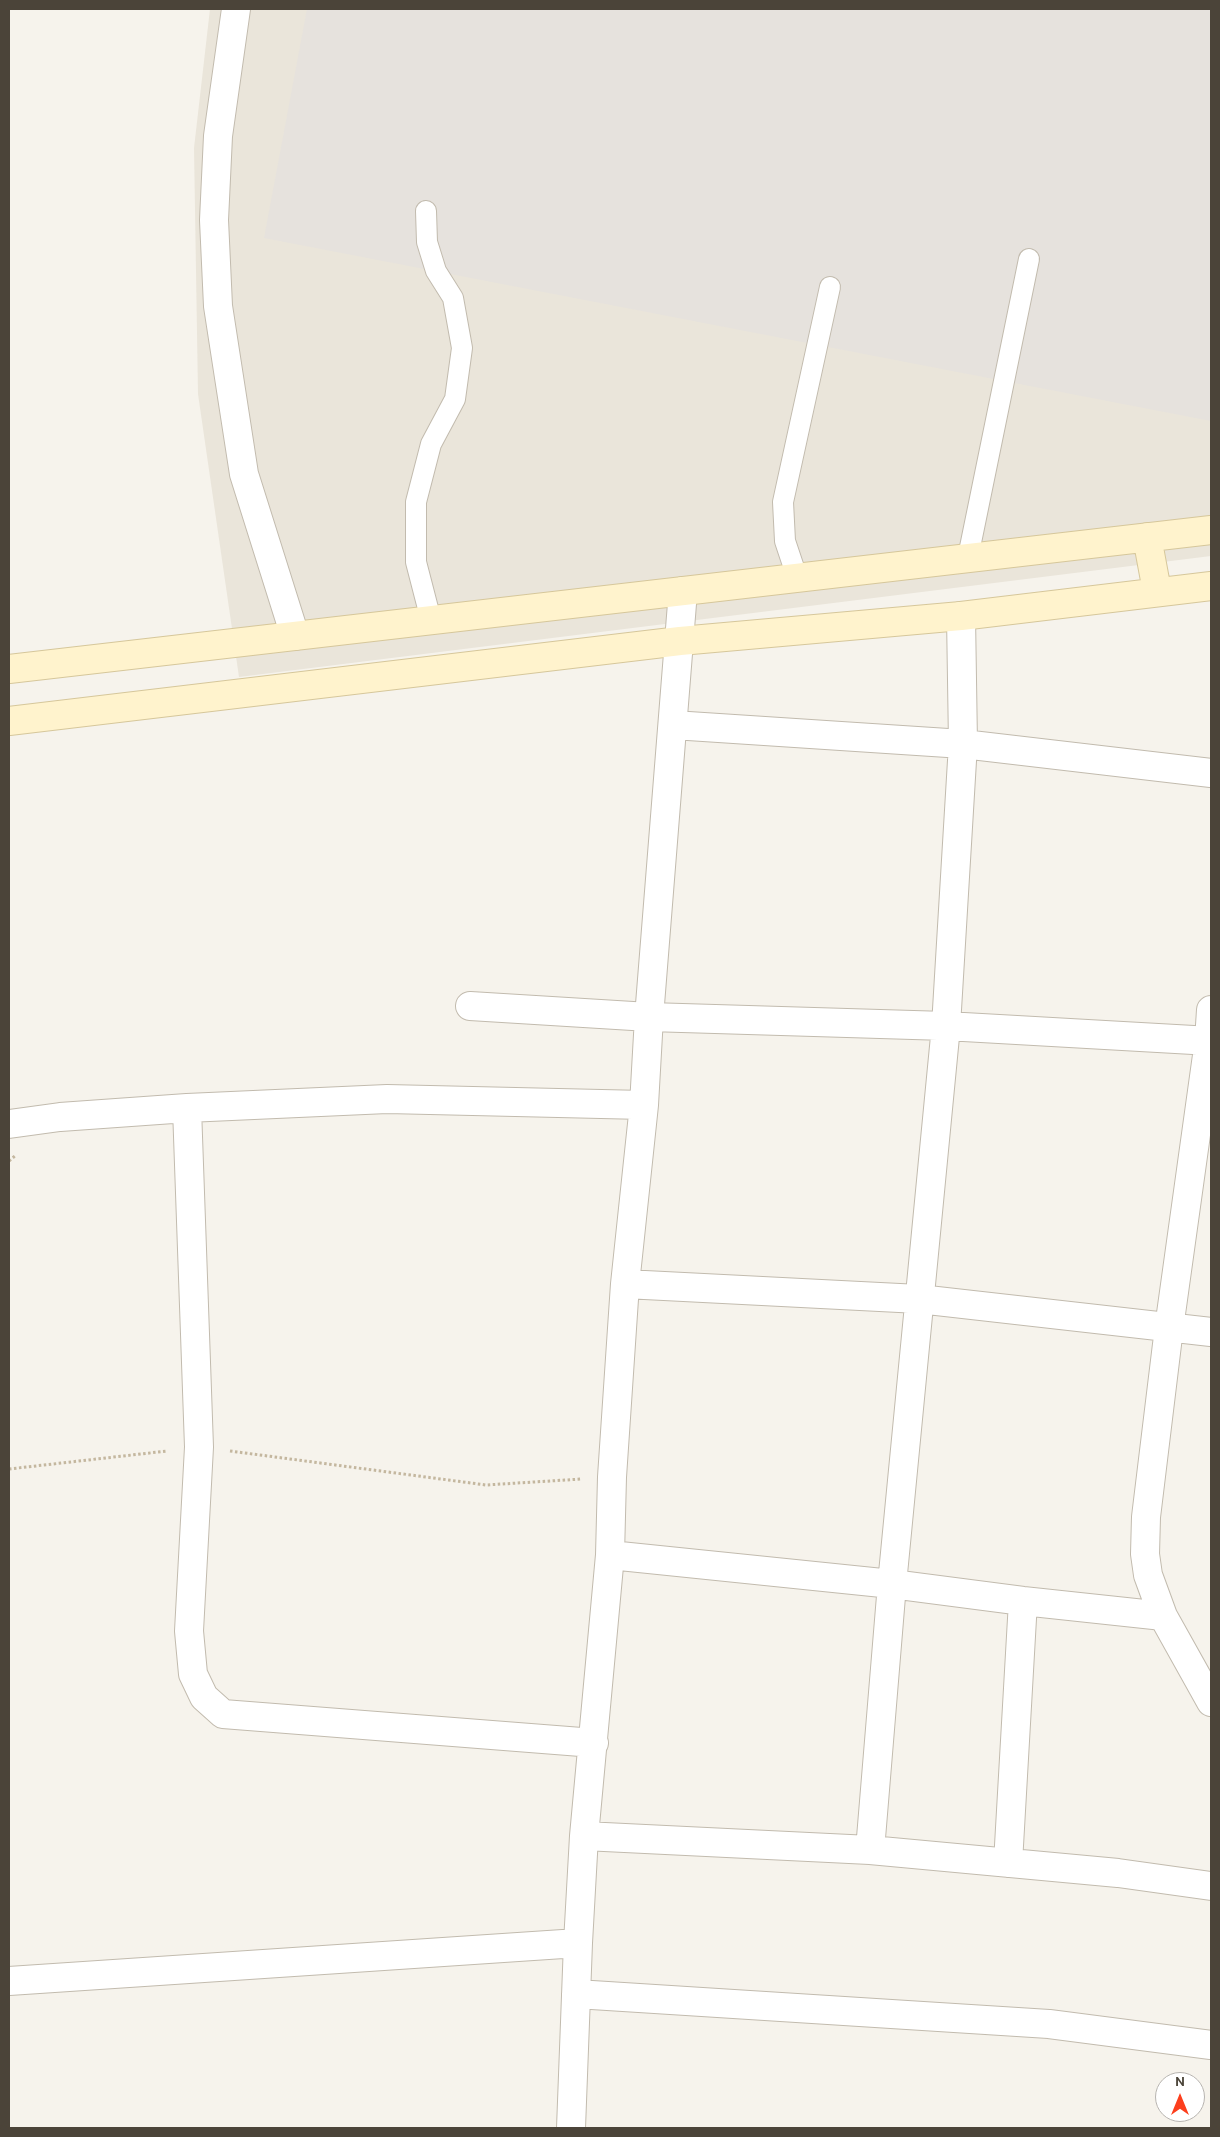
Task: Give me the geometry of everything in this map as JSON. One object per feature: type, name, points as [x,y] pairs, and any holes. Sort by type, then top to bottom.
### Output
[{"type":"main road","points":[[9,669],[1211,530]]},
{"type":"main road","points":[[1147,537],[1157,591]]},
{"type":"main road","points":[[9,721],[680,641],[961,616],[1211,586]]},
{"type":"street","points":[[236,9],[218,136],[214,220],[218,306],[244,474],[295,636]]},
{"type":"street","points":[[571,2128],[584,1836],[610,1555],[612,1478],[625,1284],[644,1105],[649,1017],[683,591]]},
{"type":"street","points":[[870,1850],[892,1584],[946,1026],[963,744],[961,616]]},
{"type":"street","points":[[673,725],[963,744],[1211,773]]},
{"type":"street","points":[[470,1006],[649,1017],[946,1026],[1210,1041]]},
{"type":"street","points":[[1211,1010],[1210,1041],[1169,1328],[1146,1517],[1145,1554],[1148,1575],[1163,1616],[1211,1702]]},
{"type":"street","points":[[9,1124],[60,1117],[187,1108],[387,1099],[644,1105]]},
{"type":"street","points":[[187,1108],[199,1447],[189,1631],[193,1674],[204,1697],[224,1714],[594,1743]]},
{"type":"street","points":[[625,1284],[919,1300],[1211,1332]]},
{"type":"street","points":[[610,1555],[892,1584],[1023,1601],[1163,1616]]},
{"type":"street","points":[[1008,1863],[1023,1601]]},
{"type":"street","points":[[584,1836],[870,1850],[1118,1872],[1211,1886]]},
{"type":"street","points":[[9,1981],[578,1943]]},
{"type":"street","points":[[576,1994],[1049,2024],[1211,2044]]},
{"type":"lane","points":[[426,211],[427,242],[436,271],[452,298],[462,348],[454,399],[431,444],[416,502],[416,562],[431,620]]},
{"type":"lane","points":[[968,557],[1029,259]]},
{"type":"lane","points":[[797,577],[785,540],[783,502],[830,287]]},
{"type":"path","points":[[9,1469],[199,1447],[486,1485],[612,1478]]},
{"type":"shaded area","points":[[210,9],[1211,9],[1211,556],[239,677],[198,394],[194,148]]},
{"type":"shaded area","points":[[307,9],[1211,9],[1211,421],[264,238]]}]
